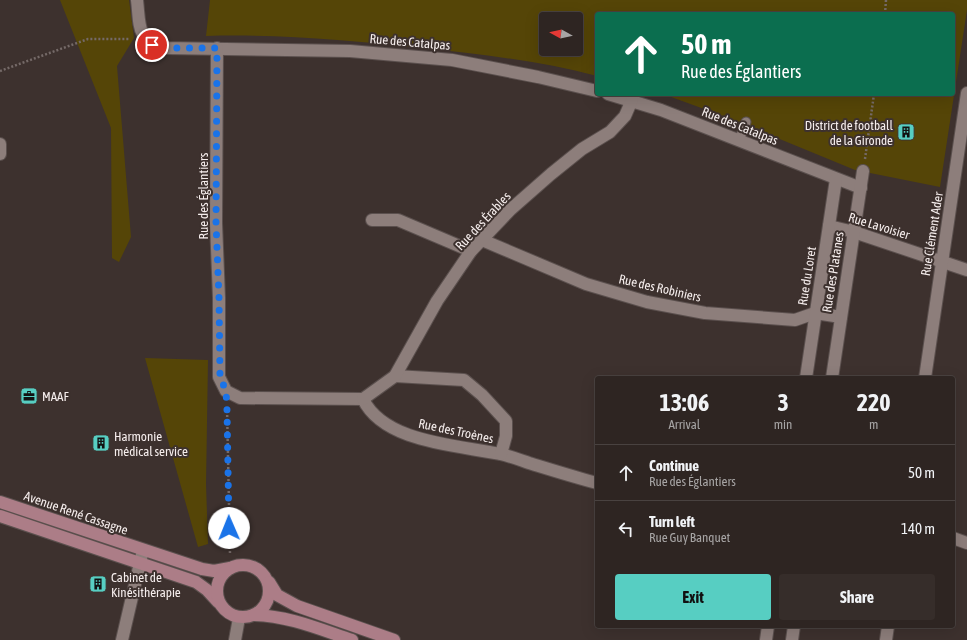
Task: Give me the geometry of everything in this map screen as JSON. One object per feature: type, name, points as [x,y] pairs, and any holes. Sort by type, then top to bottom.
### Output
[{"type":"main road","name":"Avenue René Cassagne","points":[[0,502],[202,569],[214,571],[246,565],[261,572],[277,595],[297,606],[394,640]]},
{"type":"main road","name":"Avenue René Cassagne","points":[[0,516],[196,582],[207,590],[227,613],[239,618]]},
{"type":"main road","points":[[218,602],[217,586],[224,572],[230,568]]},
{"type":"main road","points":[[254,616],[261,611],[269,596],[266,579]]},
{"type":"main road","points":[[239,618],[270,616],[295,620],[352,640]]},
{"type":"street","points":[[137,0],[144,38]]},
{"type":"street","name":"Rue des Catalpas","points":[[144,38],[152,45],[165,48],[350,51],[452,60],[538,77],[595,91]]},
{"type":"street","name":"Rue des Églantiers","points":[[217,48],[216,223],[220,377],[226,391]]},
{"type":"street","name":"Rue Clément Ader","points":[[925,376],[967,94]]},
{"type":"street","name":"Rue des Catalpas","points":[[616,96],[632,100],[861,188]]},
{"type":"street","name":"Rue des Érables","points":[[363,399],[395,376],[437,301],[471,251],[510,210],[551,174],[582,150],[610,132],[625,116],[632,100]]},
{"type":"street","points":[[0,144],[0,154]]},
{"type":"street","name":"Rue des Platanes","points":[[832,376],[863,171]]},
{"type":"street","name":"Rue du Loret","points":[[806,376],[836,179]]},
{"type":"street","points":[[372,220],[398,220],[471,251]]},
{"type":"street","name":"Rue Lavoisier","points":[[829,226],[854,232],[967,270]]},
{"type":"street","name":"Rue des Robiniers","points":[[482,240],[586,284],[647,302],[705,313],[795,320],[815,313],[841,317]]},
{"type":"street","points":[[395,376],[464,380],[482,395],[506,421],[506,436],[501,454]]},
{"type":"street","points":[[226,391],[240,398],[363,399]]},
{"type":"street","name":"Rue des Troènes","points":[[363,399],[368,410],[384,423],[413,437],[439,444],[501,454],[595,482]]},
{"type":"street","points":[[955,539],[967,543]]},
{"type":"street","points":[[122,640],[143,550]]},
{"type":"street","points":[[235,640],[239,618]]},
{"type":"street","points":[[766,640],[768,628]]},
{"type":"street","points":[[792,640],[794,628]]},
{"type":"street","points":[[886,640],[888,628]]},
{"type":"lane","points":[[739,141],[746,122]]},
{"type":"path","points":[[885,12],[886,0]]},
{"type":"path","points":[[0,71],[88,39],[144,38]]},
{"type":"path","points":[[863,171],[874,96]]},
{"type":"path","points":[[226,391],[230,568]]},
{"type":"shaded area","points":[[60,0],[129,0],[134,38],[117,66],[131,237],[119,262],[112,258],[111,128]]},
{"type":"shaded area","points":[[210,0],[967,0],[967,10],[955,89],[955,12],[595,12],[595,76],[554,66],[465,53],[340,40],[260,36],[206,36]]},
{"type":"shaded area","points":[[668,96],[954,96],[940,187],[855,170],[726,117]]},
{"type":"shaded area","points":[[145,358],[208,360],[206,484],[208,544],[198,547]]},
{"type":"place","name":"District de football de la Gironde","points":[[906,132]]},
{"type":"place","name":"MAAF","points":[[29,396]]},
{"type":"place","name":"Harmonie médical service","points":[[101,443]]},
{"type":"place","name":"Cabinet de Kinésithérapie","points":[[98,584]]},
{"type":"route","points":[[152,45],[165,48],[217,48],[216,223],[220,377],[226,391],[227,410],[229,528]]}]
